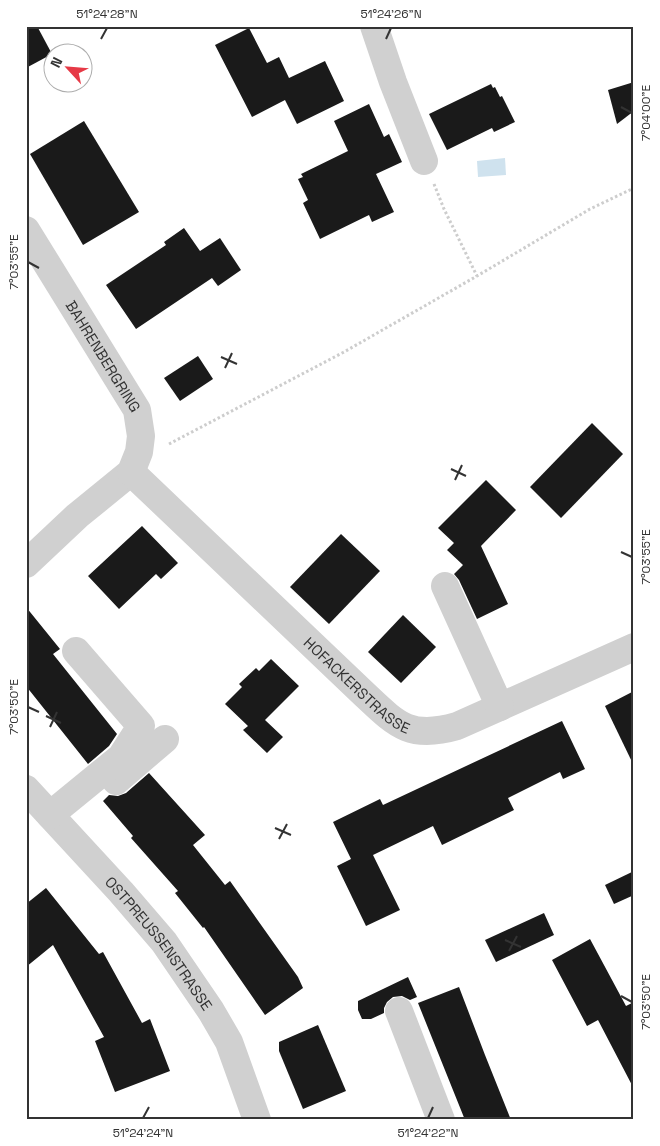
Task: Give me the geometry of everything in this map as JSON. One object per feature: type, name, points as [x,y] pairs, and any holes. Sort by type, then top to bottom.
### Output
[{"type":"street","points":[[374,26],[393,82],[424,161]]},
{"type":"street","name":"BAHRENBERGRING","points":[[26,230],[137,410],[141,436],[135,462]]},
{"type":"street","points":[[26,564],[135,462]]},
{"type":"street","name":"HOFACKERSTRASSE","points":[[135,462],[363,693],[390,718],[402,726],[417,730],[445,729],[457,726],[634,647]]},
{"type":"street","points":[[445,586],[500,706]]},
{"type":"street","points":[[57,822],[121,757],[141,726],[76,651]]},
{"type":"street","points":[[57,822],[116,780],[165,740]]},
{"type":"street","name":"OSTPREUSSENSTRASSE","points":[[26,789],[164,942],[212,1011],[229,1042],[257,1120]]},
{"type":"street","points":[[398,1011],[440,1120]]},
{"type":"path","points":[[135,462],[344,352],[590,209],[634,188]]},
{"type":"path","points":[[444,209],[477,276]]},
{"type":"water","points":[[505,158],[506,175],[478,177],[477,161]]},
{"type":"building","points":[[26,26],[37,26],[46,42],[42,42],[42,59],[26,68]]},
{"type":"building","points":[[249,28],[267,63],[279,57],[289,78],[325,61],[344,101],[297,124],[285,100],[252,117],[215,45]]},
{"type":"building","points":[[634,82],[634,111],[617,124],[608,90]]},
{"type":"building","points":[[491,84],[493,88],[495,87],[500,97],[502,96],[515,122],[494,132],[492,128],[447,150],[429,114]]},
{"type":"building","points":[[369,104],[384,137],[389,134],[402,162],[376,174],[394,212],[372,222],[369,215],[320,239],[303,203],[308,200],[298,179],[303,177],[301,174],[348,151],[334,121]]},
{"type":"building","points":[[84,121],[139,212],[83,245],[30,154]]},
{"type":"building","points":[[184,228],[200,251],[220,238],[241,270],[218,286],[212,278],[136,329],[106,285],[166,245],[164,242]]},
{"type":"building","points":[[198,356],[213,379],[180,401],[164,378]]},
{"type":"building","points":[[592,423],[623,454],[561,518],[530,487]]},
{"type":"building","points":[[486,480],[516,510],[481,546],[508,604],[477,619],[459,580],[454,574],[463,565],[447,550],[454,543],[438,528]]},
{"type":"building","points":[[142,526],[178,563],[161,579],[156,574],[119,609],[88,576]]},
{"type":"building","points":[[341,534],[380,571],[329,624],[290,587]]},
{"type":"building","points":[[26,607],[60,649],[53,654],[117,734],[109,746],[88,764],[26,686]]},
{"type":"building","points":[[403,615],[436,647],[401,683],[368,652]]},
{"type":"building","points":[[271,659],[299,686],[265,720],[283,737],[267,753],[243,730],[248,726],[225,704],[242,687],[239,684],[256,668],[259,671]]},
{"type":"building","points":[[634,691],[634,766],[605,706]]},
{"type":"building","points":[[562,721],[585,769],[563,779],[560,772],[508,798],[514,810],[442,845],[433,826],[373,855],[400,910],[366,926],[337,866],[351,859],[333,822],[380,799],[383,805]]},
{"type":"building","points":[[149,773],[205,835],[193,845],[225,885],[230,881],[298,977],[303,988],[265,1015],[204,927],[175,893],[178,891],[131,838],[133,836],[103,801],[109,795],[118,796],[126,793]]},
{"type":"building","points":[[634,871],[634,895],[614,904],[605,885]]},
{"type":"building","points":[[46,888],[99,954],[103,952],[142,1023],[150,1019],[170,1071],[115,1092],[95,1041],[104,1037],[53,945],[26,967],[26,904]]},
{"type":"building","points":[[544,913],[554,935],[496,962],[485,940]]},
{"type":"building","points":[[590,939],[626,1006],[634,1002],[634,1089],[598,1020],[587,1026],[552,960]]},
{"type":"building","points":[[408,977],[417,997],[410,1000],[402,996],[393,997],[387,1002],[384,1013],[371,1019],[362,1019],[358,1010],[358,1001]]},
{"type":"building","points":[[459,987],[511,1120],[465,1120],[418,1003]]},
{"type":"building","points":[[318,1025],[346,1091],[303,1109],[279,1051],[279,1042]]}]
